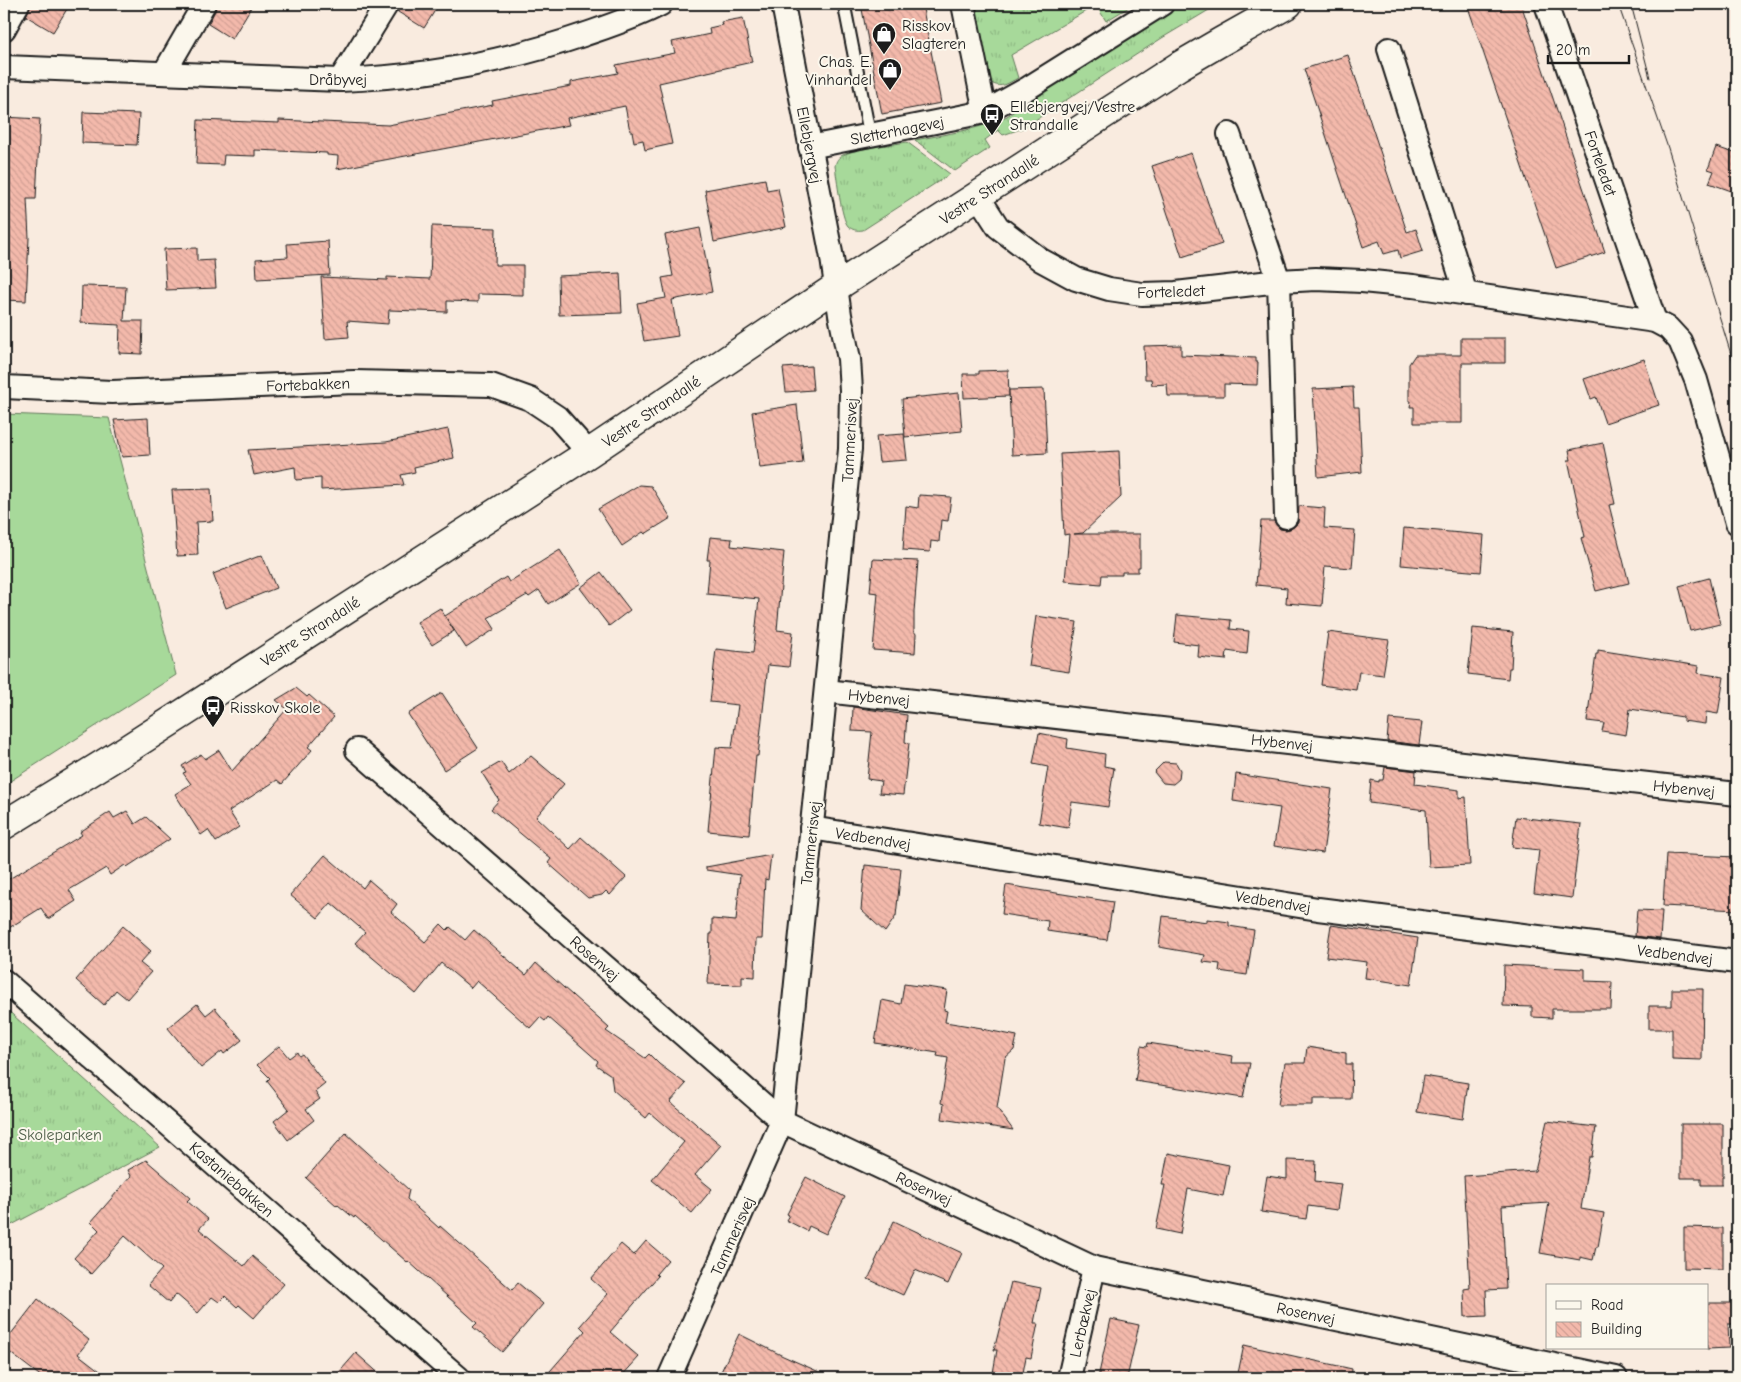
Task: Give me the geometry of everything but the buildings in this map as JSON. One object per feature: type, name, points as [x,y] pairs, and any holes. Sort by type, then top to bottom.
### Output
[{"type":"street","points":[[4,29],[18,4]]},
{"type":"street","points":[[164,73],[204,4]]},
{"type":"street","points":[[340,80],[387,4]]},
{"type":"street","name":"Dråbyvej","points":[[4,67],[340,80],[383,79],[428,73],[515,56],[604,28],[661,4]]},
{"type":"street","name":"Ellebjergvej","points":[[783,4],[836,286]]},
{"type":"street","points":[[963,4],[985,112]]},
{"type":"street","name":"Sletterhagevej","points":[[810,147],[985,112],[1028,88],[1162,4]]},
{"type":"street","name":"Vestre Strandallé","points":[[7,825],[589,453],[836,286],[1179,66],[1288,4]]},
{"type":"street","name":"Forteledet","points":[[1546,4],[1655,321]]},
{"type":"street","points":[[1390,49],[1466,294]]},
{"type":"street","points":[[1229,134],[1279,281],[1286,517]]},
{"type":"street","name":"Forteledet","points":[[978,196],[998,227],[1041,260],[1076,279],[1109,289],[1142,294],[1176,293],[1279,281],[1316,279],[1362,281],[1655,321],[1668,328],[1680,341],[1696,380],[1737,523]]},
{"type":"street","name":"Tammerisvej","points":[[669,1378],[782,1121],[850,449],[851,390],[849,359],[836,286]]},
{"type":"street","name":"Fortebakken","points":[[4,387],[112,392],[354,382],[491,385],[530,399],[557,417],[589,453]]},
{"type":"street","name":"Hybenvej","points":[[826,691],[1737,794]]},
{"type":"street","name":"Rosenvej","points":[[357,750],[782,1121],[1094,1268],[1616,1378]]},
{"type":"street","name":"Vedbendvej","points":[[811,828],[1318,909],[1737,962]]},
{"type":"street","name":"Kastaniebakken","points":[[4,981],[459,1378]]},
{"type":"street","name":"Lerbækvej","points":[[1070,1378],[1094,1268]]},
{"type":"lane","points":[[844,4],[870,136]]},
{"type":"green space","points":[[975,4],[1134,4],[1106,21],[1096,5],[1011,55],[1018,78],[1005,85],[995,85],[991,83]]},
{"type":"green space","points":[[1183,4],[1219,4],[1162,38],[1023,128],[1003,135],[998,130],[985,140],[990,148],[955,171],[915,140],[974,128],[1007,116]]},
{"type":"green space","points":[[907,142],[950,174],[863,230],[857,230],[848,226],[841,207],[835,166],[838,159],[847,153],[855,151]]},
{"type":"green space","points":[[4,414],[109,418],[176,675],[4,785]]},
{"type":"green space","name":"Skoleparken","points":[[4,1007],[160,1147],[4,1229]]},
{"type":"tram line","points":[[1618,4],[1668,148],[1737,374]]},
{"type":"tram line","points":[[1631,4],[1650,78]]},
{"type":"place","name":"Risskov Slagteren","points":[[884,55]]},
{"type":"place","name":"Chas. E. Vinhandel","points":[[890,91]]},
{"type":"place","name":"Ellebjergvej/Vestre Strandalle","points":[[992,136]]},
{"type":"place","name":"Risskov Skole","points":[[213,728]]}]
